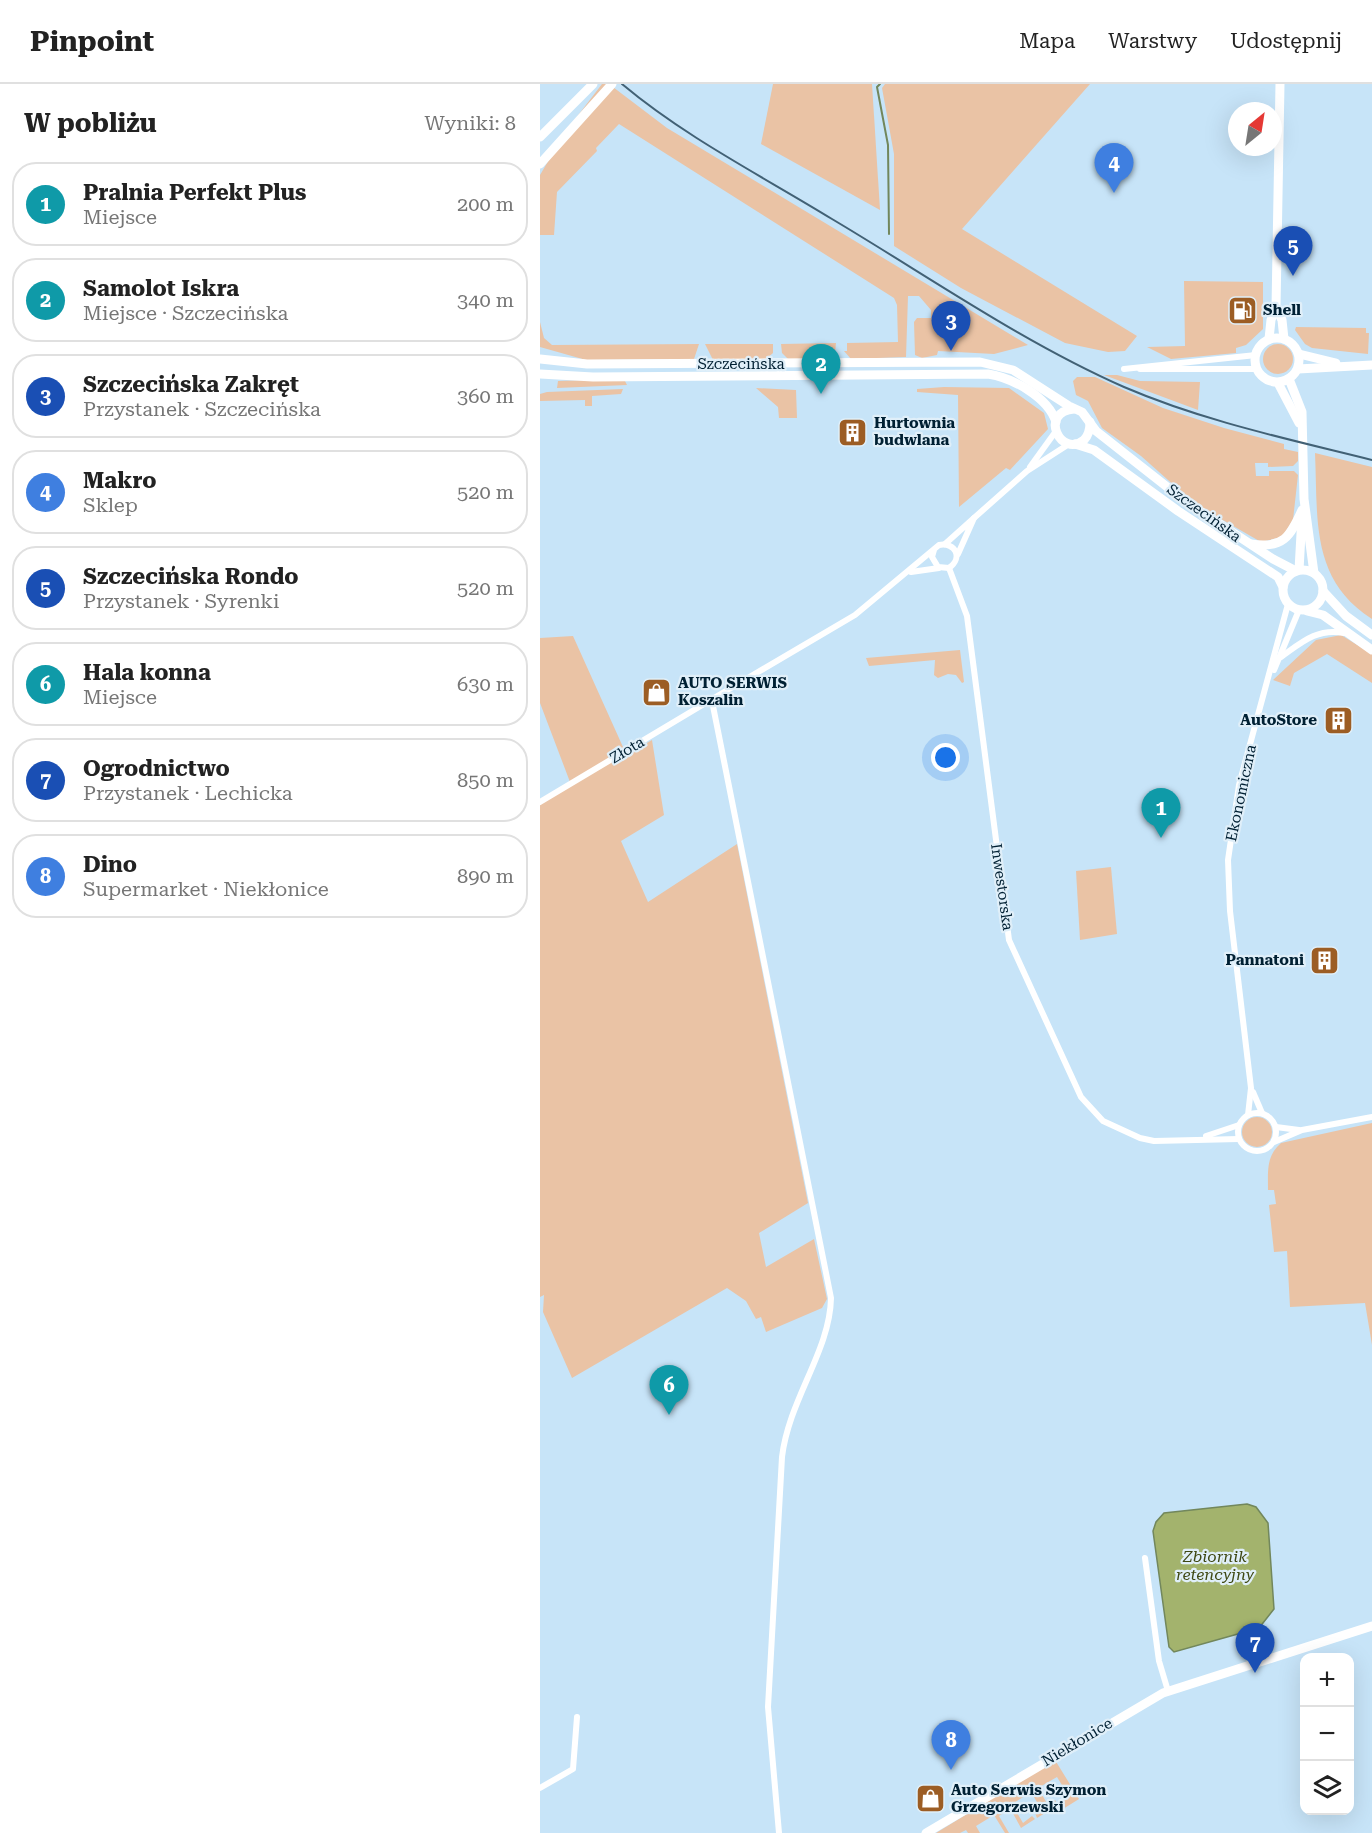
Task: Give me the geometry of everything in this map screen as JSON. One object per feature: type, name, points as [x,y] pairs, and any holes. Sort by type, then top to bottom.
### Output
[{"type":"main road","points":[[540,137],[593,84]]},
{"type":"main road","points":[[540,164],[612,84]]},
{"type":"main road","points":[[1269,339],[1271,320],[1276,307],[1280,84]]},
{"type":"main road","points":[[1276,307],[1282,320],[1284,339]]},
{"type":"main road","points":[[1269,339],[1284,339],[1296,347],[1299,354],[1298,369],[1289,379],[1278,383],[1265,379],[1257,369],[1256,355],[1258,348],[1269,339]]},
{"type":"main road","points":[[1299,354],[1344,365]]},
{"type":"main road","name":"Szczecińska","points":[[540,359],[587,364],[980,362],[1013,370],[1074,409]]},
{"type":"main road","points":[[1298,369],[1372,365]]},
{"type":"main road","name":"Szczecińska","points":[[540,374],[593,377],[988,374],[1012,381],[1044,403],[1056,426]]},
{"type":"main road","points":[[1289,379],[1302,412],[1304,499],[1314,573],[1322,582],[1323,591],[1315,606],[1300,610]]},
{"type":"main road","points":[[1278,383],[1301,427]]},
{"type":"main road","points":[[1074,409],[1086,415],[1090,422],[1088,435],[1072,444],[1060,439],[1056,426],[1063,412],[1074,409]]},
{"type":"main road","name":"Szczecińska","points":[[1090,422],[1096,431],[1185,501],[1246,543],[1298,571]]},
{"type":"main road","name":"Szczecińska","points":[[1072,444],[1090,448],[1105,457],[1178,511],[1278,577],[1283,587]]},
{"type":"main road","points":[[1298,571],[1304,499]]},
{"type":"main road","points":[[1246,543],[1272,546],[1284,540],[1302,510]]},
{"type":"main road","points":[[1314,573],[1298,571],[1287,578],[1283,587],[1288,604],[1300,610],[1323,615],[1372,650]]},
{"type":"main road","points":[[1323,591],[1346,616],[1372,635]]},
{"type":"main road","name":"Niekłonice","points":[[926,1833],[1136,1707],[1168,1692],[1372,1626]]},
{"type":"street","points":[[1256,355],[1127,369],[1160,371],[1257,369]]},
{"type":"street","points":[[1027,471],[1056,426]]},
{"type":"street","points":[[940,568],[933,561],[934,550],[945,544],[1027,471],[1072,444]]},
{"type":"street","points":[[907,573],[950,568],[956,563],[957,555],[974,518]]},
{"type":"street","points":[[945,544],[954,548],[957,555]]},
{"type":"street","name":"Złota","points":[[540,802],[855,615],[934,550]]},
{"type":"street","name":"Inwestorska","points":[[950,568],[967,616],[1005,917],[1016,958],[1081,1097],[1103,1121],[1147,1140],[1179,1142],[1200,1138],[1239,1124]]},
{"type":"street","name":"Ekonomiczna","points":[[1248,1114],[1251,1088],[1230,910],[1228,860],[1239,785],[1288,604]]},
{"type":"street","name":"Ekonomiczna","points":[[1269,679],[1281,657],[1300,610]]},
{"type":"street","points":[[1281,657],[1304,639],[1322,632],[1346,633]]},
{"type":"street","points":[[714,698],[714,717],[831,1298],[830,1318],[788,1421],[782,1457],[768,1707],[778,1833]]},
{"type":"street","name":"Ekonomiczna","points":[[1251,1088],[1262,1113]]},
{"type":"street","points":[[1274,1142],[1276,1127],[1271,1118],[1262,1113],[1248,1114],[1239,1124],[1239,1139],[1247,1149],[1257,1151],[1267,1149],[1274,1142],[1302,1130],[1372,1117]]},
{"type":"street","points":[[1276,1127],[1302,1130]]},
{"type":"street","name":"Inwestorska","points":[[1200,1138],[1239,1139]]},
{"type":"street","points":[[1145,1558],[1159,1661],[1168,1692]]},
{"type":"street","points":[[540,1788],[573,1769],[578,1717]]},
{"type":"shaded area","points":[[602,84],[609,84],[667,128],[1028,345],[994,354],[938,351],[937,355],[922,358],[915,355],[914,322],[917,318],[931,318],[931,310],[919,296],[908,296],[906,357],[851,359],[844,351],[847,351],[847,343],[898,342],[897,305],[894,298],[619,124],[596,148],[597,151],[557,192],[554,235],[540,235],[540,175],[566,131]]},
{"type":"shaded area","points":[[773,84],[872,84],[880,210],[761,144]]},
{"type":"shaded area","points":[[885,84],[1090,84],[962,229],[1137,336],[1125,351],[1108,352],[1065,343],[961,288],[894,246],[894,154],[882,88]]},
{"type":"shaded area","points":[[1184,281],[1263,282],[1263,329],[1246,345],[1236,348],[1236,353],[1171,359],[1147,347],[1185,346]]},
{"type":"shaded area","points":[[540,322],[544,338],[552,345],[699,344],[694,359],[586,360],[540,347]]},
{"type":"shaded area","points":[[1296,327],[1366,328],[1366,333],[1369,333],[1368,354],[1312,348],[1305,344],[1295,330]]},
{"type":"shaded area","points":[[836,343],[835,353],[830,359],[789,360],[782,353],[781,344]]},
{"type":"shaded area","points":[[705,344],[773,344],[773,353],[765,360],[713,360]]},
{"type":"shaded area","points":[[1278,344],[1288,349],[1293,359],[1288,369],[1278,374],[1268,369],[1263,359],[1268,349]]},
{"type":"shaded area","points":[[1104,375],[1117,375],[1140,381],[1200,382],[1198,410]]},
{"type":"shaded area","points":[[1077,377],[1095,377],[1163,408],[1284,444],[1284,449],[1298,452],[1298,461],[1293,466],[1268,467],[1268,463],[1255,463],[1256,476],[1269,476],[1269,471],[1294,471],[1298,475],[1293,520],[1282,537],[1261,542],[1195,504],[1141,456],[1102,428],[1088,401],[1076,395],[1073,381]]},
{"type":"shaded area","points":[[624,379],[627,385],[557,388],[558,381]]},
{"type":"shaded area","points":[[756,388],[796,390],[797,418],[779,418],[778,407]]},
{"type":"shaded area","points":[[1009,388],[1044,413],[1048,429],[1010,470],[1006,468],[959,507],[958,395],[917,392],[917,389]]},
{"type":"shaded area","points":[[623,389],[621,394],[592,396],[592,406],[585,406],[585,400],[540,401],[540,394],[547,392]]},
{"type":"shaded area","points":[[1315,453],[1372,467],[1372,619],[1352,603],[1337,585],[1321,546],[1316,501]]},
{"type":"shaded area","points":[[1341,635],[1372,654],[1372,683],[1327,654],[1294,673],[1290,686],[1273,680],[1316,640]]},
{"type":"shaded area","points":[[573,636],[628,754],[652,740],[664,815],[621,841],[648,902],[737,844],[808,1203],[759,1233],[766,1267],[814,1239],[827,1299],[822,1308],[766,1332],[761,1317],[756,1319],[746,1301],[727,1288],[572,1378],[543,1312],[544,1295],[540,1297],[540,799],[570,782],[540,703],[540,638]]},
{"type":"shaded area","points":[[960,650],[964,682],[962,683],[956,675],[948,674],[938,678],[934,675],[935,660],[869,666],[866,658]]},
{"type":"shaded area","points":[[1111,867],[1117,934],[1080,940],[1076,871]]},
{"type":"shaded area","points":[[1257,1117],[1268,1121],[1272,1132],[1268,1143],[1257,1147],[1246,1143],[1242,1132],[1246,1121]]},
{"type":"shaded area","points":[[1372,1123],[1372,1345],[1365,1303],[1290,1307],[1287,1251],[1274,1252],[1269,1205],[1276,1204],[1274,1190],[1268,1190],[1268,1176],[1270,1159],[1281,1143]]},
{"type":"shaded area","points":[[1055,1760],[1079,1799],[1063,1809],[1059,1801],[1068,1795],[1057,1777],[1038,1788],[1048,1805],[1055,1800],[1058,1805],[1037,1818],[1035,1813],[1041,1809],[1031,1792],[1012,1804],[1023,1823],[1032,1816],[1035,1819],[1021,1828],[1010,1808],[999,1816],[1009,1833],[1005,1833],[994,1815],[976,1826],[980,1833],[968,1833],[966,1830],[960,1833],[936,1833]]},
{"type":"water","name":"Zbiornik retencyjny","points":[[1247,1504],[1256,1507],[1268,1523],[1274,1609],[1259,1628],[1174,1652],[1169,1647],[1153,1531],[1156,1522],[1164,1513]]},
{"type":"waterway","points":[[880,84],[877,87],[888,145],[889,234]]},
{"type":"railway","points":[[622,84],[646,103],[724,155],[976,308],[1086,369],[1124,387],[1184,410],[1372,460]]},
{"type":"place","name":"Makro","points":[[1114,193]]},
{"type":"place","name":"Szczecińska Rondo","points":[[1293,276]]},
{"type":"place","name":"Shell","points":[[1242,310]]},
{"type":"place","name":"Szczecińska Zakręt","points":[[951,351]]},
{"type":"place","name":"Samolot Iskra","points":[[821,394]]},
{"type":"place","name":"Hurtownia budwlana","points":[[853,432]]},
{"type":"place","name":"AUTO SERWIS Koszalin","points":[[657,692]]},
{"type":"place","name":"AutoStore","points":[[1338,720]]},
{"type":"place","name":"Pralnia Perfekt Plus","points":[[1161,838]]},
{"type":"place","name":"Pannatoni","points":[[1325,960]]},
{"type":"place","name":"Hala konna","points":[[669,1415]]},
{"type":"place","name":"Ogrodnictwo","points":[[1255,1673]]},
{"type":"place","name":"Dino","points":[[951,1770]]},
{"type":"place","name":"Auto Serwis Szymon Grzegorzewski","points":[[930,1799]]}]
